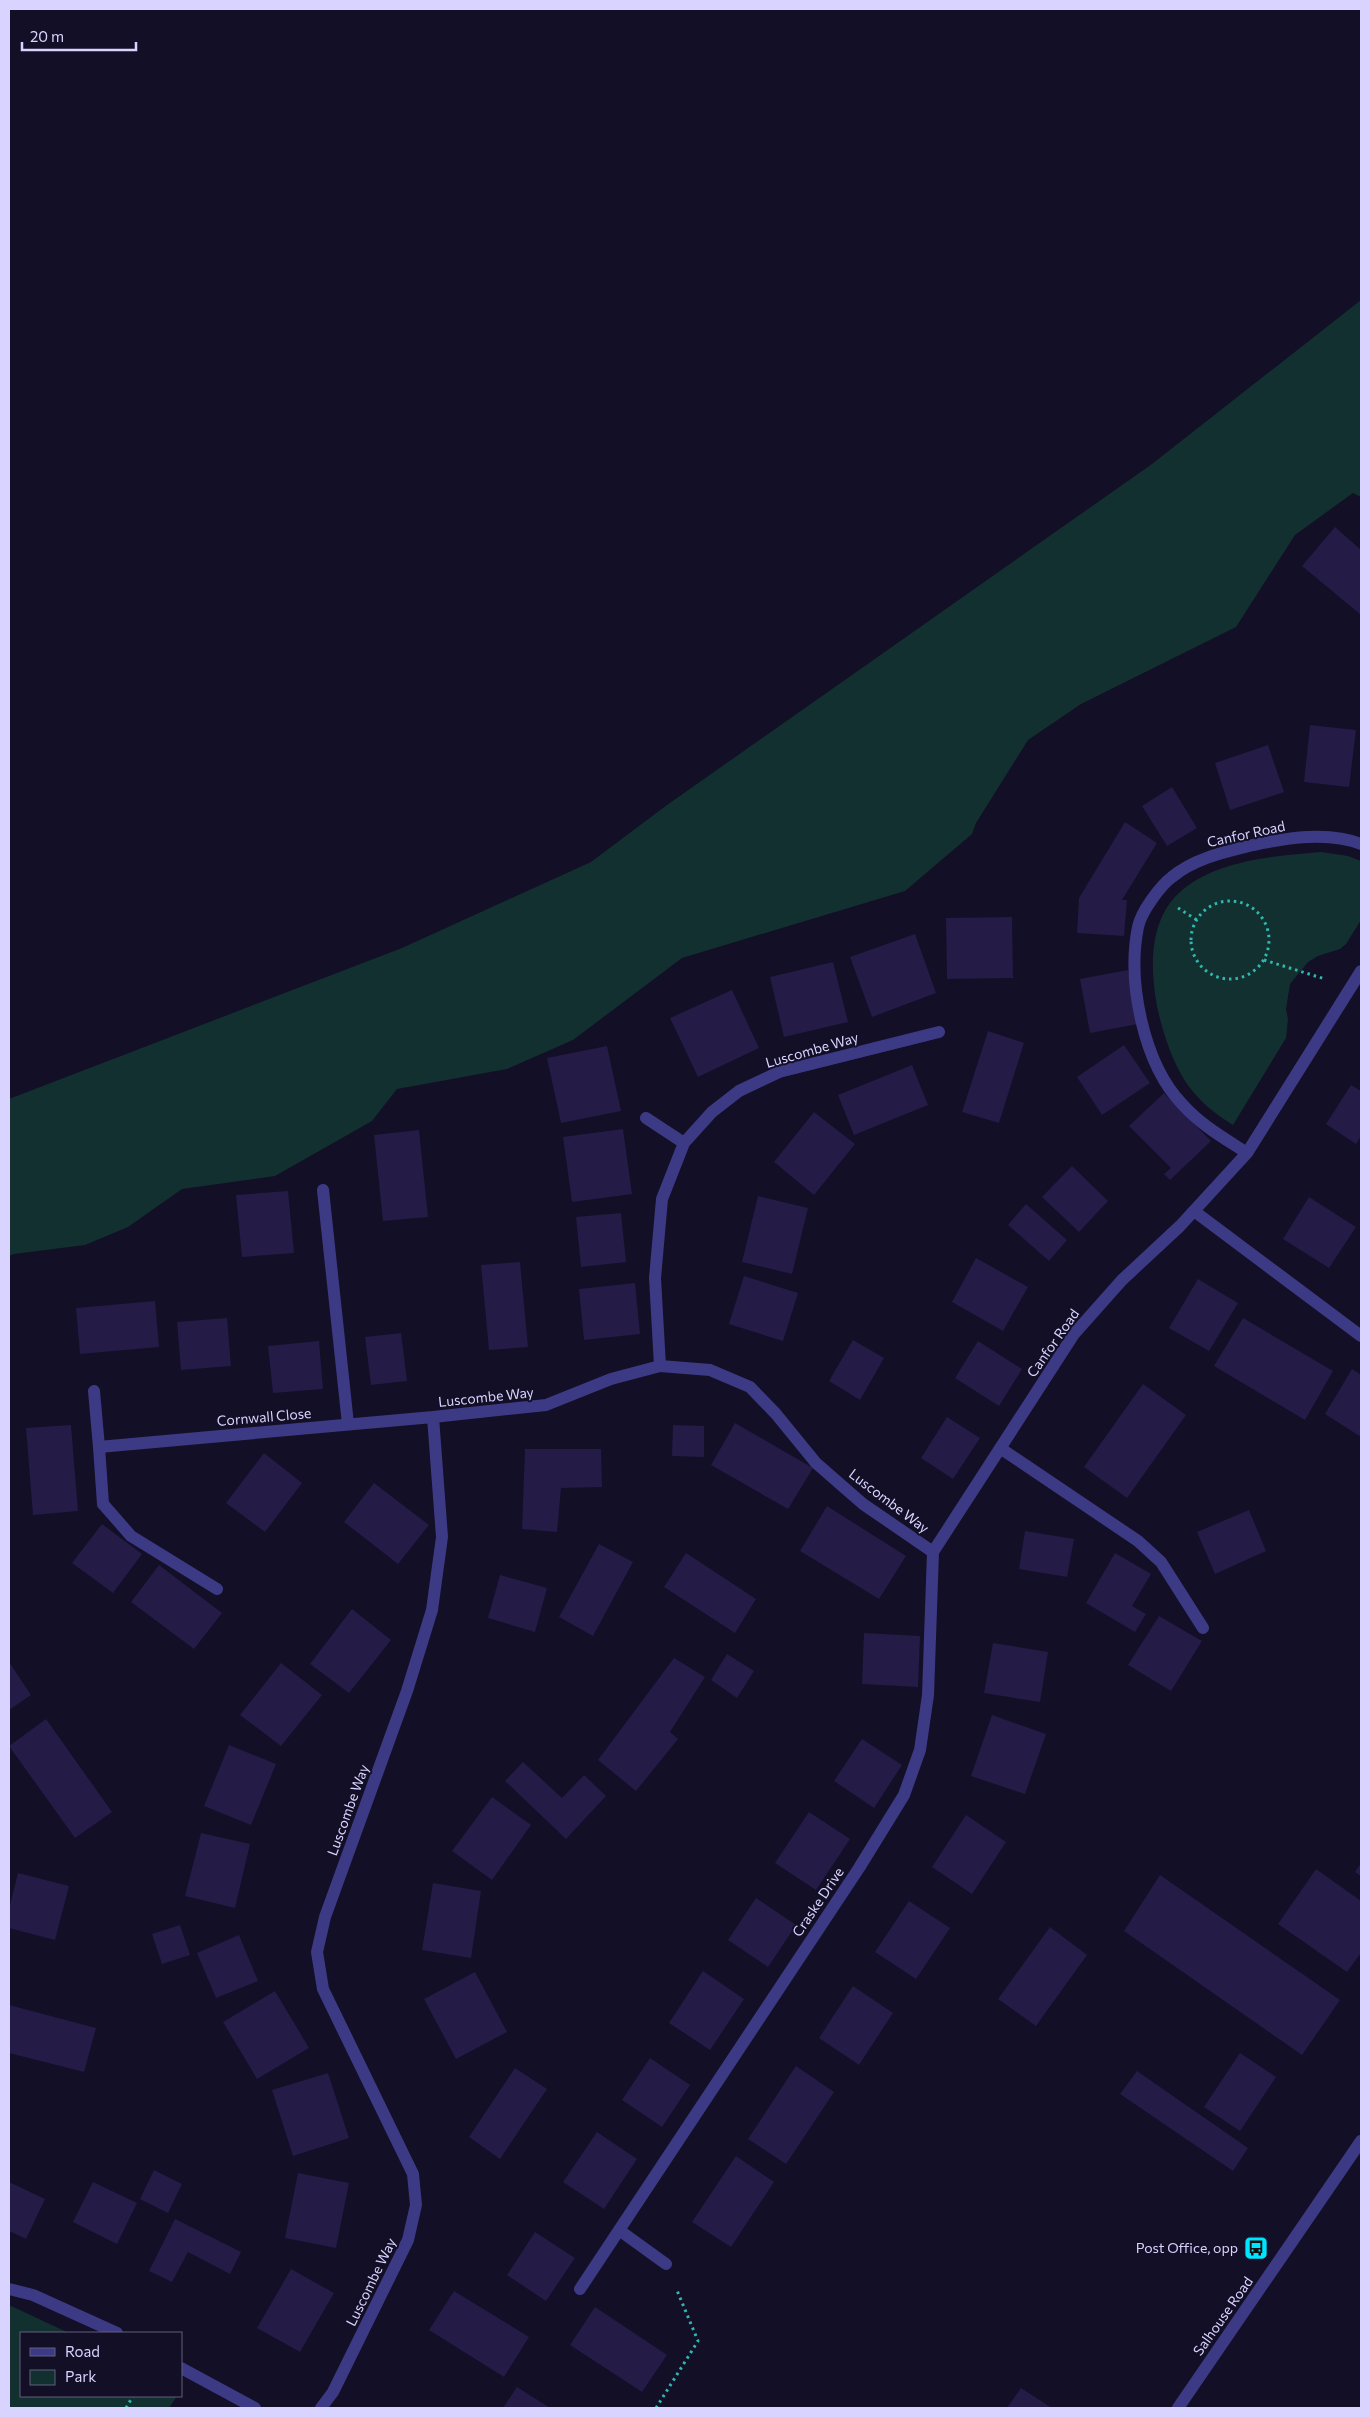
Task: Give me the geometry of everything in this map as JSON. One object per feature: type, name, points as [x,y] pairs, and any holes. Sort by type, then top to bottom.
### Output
[{"type":"street","name":"Canfor Road","points":[[1247,1153],[1209,1128],[1182,1104],[1160,1072],[1142,1022],[1134,969],[1139,924],[1155,895],[1172,876],[1212,854],[1268,842],[1325,836],[1346,838],[1361,844]]},
{"type":"street","name":"Canfor Road","points":[[933,1552],[1074,1334],[1122,1280],[1194,1211],[1247,1153],[1356,990],[1361,971]]},
{"type":"street","name":"Luscombe Way","points":[[660,1366],[656,1278],[662,1199],[684,1143],[712,1112],[739,1091],[779,1072],[939,1032]]},
{"type":"street","points":[[646,1118],[684,1143]]},
{"type":"street","points":[[323,1190],[348,1424]]},
{"type":"street","points":[[1194,1211],[1361,1336]]},
{"type":"street","name":"Luscombe Way","points":[[321,2408],[333,2392],[408,2240],[416,2205],[413,2174],[323,1990],[317,1952],[325,1917],[407,1691],[432,1610],[442,1536],[433,1417],[546,1405],[611,1378],[660,1366],[710,1370],[750,1387],[776,1414],[816,1463],[863,1504],[933,1552]]},
{"type":"street","points":[[94,1391],[104,1504],[131,1536],[217,1589]]},
{"type":"street","name":"Cornwall Close","points":[[99,1447],[433,1417]]},
{"type":"street","points":[[1000,1448],[1138,1541],[1160,1562],[1203,1628]]},
{"type":"street","name":"Craske Drive","points":[[580,2289],[859,1868],[904,1796],[920,1750],[928,1695],[933,1552]]},
{"type":"street","name":"Salhouse Road","points":[[1178,2408],[1361,2141]]},
{"type":"street","points":[[619,2230],[666,2264]]},
{"type":"street","points":[[9,2289],[33,2295],[116,2332]]},
{"type":"street","points":[[182,2369],[255,2408]]},
{"type":"path","points":[[1221,902],[1237,902],[1251,907],[1262,917],[1268,931],[1269,946],[1264,960],[1253,972],[1240,978],[1224,978],[1210,973],[1199,963],[1192,949],[1192,934],[1197,920],[1208,908],[1221,902]]},
{"type":"path","points":[[1264,960],[1356,990]]},
{"type":"path","points":[[656,2408],[698,2341],[666,2264]]},
{"type":"path","points":[[126,2408],[132,2397]]},
{"type":"green space","points":[[1361,300],[1361,497],[1353,493],[1295,535],[1236,627],[1081,704],[1028,740],[976,823],[972,834],[905,891],[682,958],[573,1040],[507,1069],[397,1089],[372,1121],[275,1176],[182,1189],[128,1227],[85,1245],[9,1256],[9,1099],[402,948],[591,862],[667,805],[1152,464]]},
{"type":"green space","points":[[1321,852],[1348,856],[1361,861],[1361,920],[1346,944],[1340,949],[1318,956],[1308,962],[1290,984],[1286,1009],[1288,1019],[1286,1038],[1233,1125],[1211,1110],[1198,1098],[1182,1076],[1173,1057],[1164,1034],[1154,983],[1153,957],[1156,933],[1164,912],[1178,894],[1192,883],[1209,874],[1226,867],[1265,858]]},
{"type":"green space","points":[[9,2305],[67,2332],[20,2332],[20,2397],[176,2397],[169,2408],[9,2408]]},
{"type":"building","points":[[1335,527],[1361,550],[1361,615],[1302,566]]},
{"type":"building","points":[[1310,725],[1356,730],[1349,787],[1304,782]]},
{"type":"building","points":[[1268,745],[1284,792],[1230,810],[1215,763]]},
{"type":"building","points":[[1172,787],[1197,828],[1167,846],[1142,806]]},
{"type":"building","points":[[1125,822],[1157,843],[1122,900],[1127,900],[1124,936],[1077,933],[1079,898]]},
{"type":"building","points":[[1012,917],[1013,978],[947,979],[946,918]]},
{"type":"building","points":[[915,934],[936,993],[872,1017],[850,957]]},
{"type":"building","points":[[833,962],[848,1022],[784,1037],[770,977]]},
{"type":"building","points":[[1128,970],[1138,1024],[1090,1033],[1080,979]]},
{"type":"building","points":[[732,990],[759,1048],[698,1077],[670,1018]]},
{"type":"building","points":[[988,1031],[1024,1043],[999,1123],[962,1112]]},
{"type":"building","points":[[1124,1045],[1150,1083],[1102,1115],[1077,1077]]},
{"type":"building","points":[[607,1046],[621,1111],[561,1123],[547,1058]]},
{"type":"building","points":[[912,1065],[928,1105],[854,1135],[838,1095]]},
{"type":"building","points":[[1351,1085],[1361,1091],[1361,1136],[1356,1144],[1326,1124]]},
{"type":"building","points":[[1164,1093],[1211,1141],[1170,1180],[1164,1174],[1171,1168],[1129,1126]]},
{"type":"building","points":[[814,1112],[855,1144],[814,1195],[774,1162]]},
{"type":"building","points":[[623,1129],[632,1194],[572,1202],[563,1137]]},
{"type":"building","points":[[419,1130],[428,1217],[383,1221],[374,1135]]},
{"type":"building","points":[[1072,1166],[1108,1201],[1079,1232],[1042,1197]]},
{"type":"building","points":[[288,1191],[294,1253],[242,1257],[236,1195]]},
{"type":"building","points":[[758,1196],[808,1208],[792,1274],[742,1262]]},
{"type":"building","points":[[1309,1197],[1356,1227],[1329,1268],[1283,1239]]},
{"type":"building","points":[[1026,1204],[1067,1240],[1049,1261],[1008,1225]]},
{"type":"building","points":[[621,1213],[626,1262],[581,1267],[576,1217]]},
{"type":"building","points":[[976,1258],[1028,1287],[1003,1331],[952,1302]]},
{"type":"building","points":[[520,1262],[528,1347],[489,1350],[481,1265]]},
{"type":"building","points":[[744,1276],[798,1293],[783,1341],[729,1324]]},
{"type":"building","points":[[1198,1279],[1238,1303],[1209,1351],[1169,1328]]},
{"type":"building","points":[[635,1283],[640,1334],[584,1340],[579,1289]]},
{"type":"building","points":[[155,1301],[159,1347],[80,1354],[76,1308]]},
{"type":"building","points":[[227,1318],[231,1366],[181,1370],[177,1322]]},
{"type":"building","points":[[1243,1318],[1333,1371],[1305,1420],[1214,1366]]},
{"type":"building","points":[[401,1333],[407,1381],[371,1385],[365,1337]]},
{"type":"building","points":[[853,1340],[884,1358],[860,1400],[829,1381]]},
{"type":"building","points":[[319,1341],[323,1389],[273,1393],[268,1346]]},
{"type":"building","points":[[978,1341],[1022,1369],[999,1406],[955,1378]]},
{"type":"building","points":[[1352,1369],[1361,1375],[1361,1437],[1325,1414]]},
{"type":"building","points":[[1143,1384],[1186,1415],[1127,1498],[1084,1467]]},
{"type":"building","points":[[947,1417],[980,1438],[953,1479],[921,1458]]},
{"type":"building","points":[[735,1423],[813,1468],[788,1509],[711,1465]]},
{"type":"building","points":[[71,1425],[78,1511],[33,1515],[26,1428]]},
{"type":"building","points":[[673,1425],[704,1426],[704,1457],[672,1456]]},
{"type":"building","points":[[525,1449],[601,1449],[602,1487],[561,1488],[557,1532],[522,1529]]},
{"type":"building","points":[[264,1453],[302,1483],[265,1532],[226,1503]]},
{"type":"building","points":[[374,1483],[429,1525],[398,1564],[344,1522]]},
{"type":"building","points":[[827,1506],[906,1556],[879,1599],[800,1551]]},
{"type":"building","points":[[1249,1510],[1266,1551],[1215,1574],[1197,1532]]},
{"type":"building","points":[[102,1524],[142,1554],[113,1593],[72,1563]]},
{"type":"building","points":[[1025,1531],[1074,1539],[1067,1577],[1019,1569]]},
{"type":"building","points":[[599,1544],[633,1562],[593,1636],[559,1617]]},
{"type":"building","points":[[686,1553],[756,1599],[735,1633],[664,1587]]},
{"type":"building","points":[[1115,1553],[1151,1574],[1132,1606],[1146,1614],[1135,1632],[1086,1603]]},
{"type":"building","points":[[159,1565],[222,1613],[194,1649],[131,1602]]},
{"type":"building","points":[[500,1575],[547,1588],[535,1632],[488,1618]]},
{"type":"building","points":[[352,1609],[391,1640],[349,1693],[310,1664]]},
{"type":"building","points":[[1159,1616],[1202,1641],[1171,1691],[1128,1665]]},
{"type":"building","points":[[864,1633],[920,1636],[918,1687],[862,1684]]},
{"type":"building","points":[[993,1643],[1048,1652],[1040,1702],[984,1693]]},
{"type":"building","points":[[727,1654],[754,1671],[737,1698],[711,1680]]},
{"type":"building","points":[[674,1658],[705,1677],[670,1732],[678,1739],[636,1791],[598,1760]]},
{"type":"building","points":[[9,1662],[31,1695],[9,1710]]},
{"type":"building","points":[[281,1663],[322,1695],[281,1746],[240,1715]]},
{"type":"building","points":[[992,1715],[1046,1734],[1025,1794],[971,1776]]},
{"type":"building","points":[[46,1719],[112,1812],[75,1838],[9,1746]]},
{"type":"building","points":[[862,1739],[902,1765],[874,1808],[834,1781]]},
{"type":"building","points":[[229,1745],[276,1764],[251,1825],[204,1806]]},
{"type":"building","points":[[523,1762],[562,1798],[584,1775],[606,1796],[566,1839],[505,1781]]},
{"type":"building","points":[[492,1797],[531,1825],[492,1880],[452,1851]]},
{"type":"building","points":[[809,1812],[850,1839],[816,1890],[775,1863]]},
{"type":"building","points":[[966,1815],[1006,1842],[972,1894],[932,1867]]},
{"type":"building","points":[[201,1833],[250,1844],[235,1908],[185,1896]]},
{"type":"building","points":[[1361,1863],[1361,1876],[1355,1872]]},
{"type":"building","points":[[1316,1869],[1361,1901],[1361,1953],[1347,1972],[1278,1924]]},
{"type":"building","points":[[18,1873],[69,1886],[55,1940],[9,1928],[9,1909]]},
{"type":"building","points":[[1160,1875],[1340,2000],[1302,2055],[1124,1931]]},
{"type":"building","points":[[433,1883],[481,1891],[471,1958],[422,1950]]},
{"type":"building","points":[[756,1898],[796,1925],[768,1967],[728,1940]]},
{"type":"building","points":[[909,1901],[950,1928],[916,1979],[875,1952]]},
{"type":"building","points":[[180,1925],[190,1955],[162,1964],[152,1934]]},
{"type":"building","points":[[1050,1927],[1087,1955],[1036,2026],[998,1999]]},
{"type":"building","points":[[239,1935],[258,1981],[216,1998],[197,1953]]},
{"type":"building","points":[[703,1971],[744,1999],[710,2050],[669,2023]]},
{"type":"building","points":[[475,1972],[507,2032],[456,2059],[424,1999]]},
{"type":"building","points":[[853,1986],[893,2013],[859,2065],[819,2038]]},
{"type":"building","points":[[275,1991],[309,2048],[257,2079],[223,2022]]},
{"type":"building","points":[[9,2005],[96,2028],[84,2072],[9,2053]]},
{"type":"building","points":[[1240,2053],[1276,2077],[1240,2131],[1204,2107]]},
{"type":"building","points":[[650,2058],[690,2085],[662,2127],[622,2100]]},
{"type":"building","points":[[796,2066],[834,2092],[786,2164],[748,2139]]},
{"type":"building","points":[[515,2068],[547,2089],[500,2159],[469,2137]]},
{"type":"building","points":[[1137,2071],[1248,2148],[1233,2171],[1120,2094]]},
{"type":"building","points":[[328,2073],[349,2138],[293,2156],[272,2090]]},
{"type":"building","points":[[597,2132],[637,2159],[604,2209],[563,2182]]},
{"type":"building","points":[[736,2156],[774,2182],[731,2247],[692,2222]]},
{"type":"building","points":[[154,2170],[182,2184],[168,2213],[140,2199]]},
{"type":"building","points":[[298,2173],[349,2183],[336,2248],[285,2238]]},
{"type":"building","points":[[9,2182],[45,2199],[26,2239],[9,2231]]},
{"type":"building","points":[[93,2182],[137,2203],[117,2244],[73,2222]]},
{"type":"building","points":[[175,2219],[241,2252],[230,2274],[188,2252],[172,2282],[149,2271]]},
{"type":"building","points":[[535,2232],[575,2258],[546,2301],[507,2275]]},
{"type":"building","points":[[291,2269],[334,2293],[300,2352],[257,2328]]},
{"type":"building","points":[[454,2291],[529,2337],[504,2377],[429,2330]]},
{"type":"building","points":[[595,2307],[667,2355],[642,2392],[570,2345]]},
{"type":"building","points":[[517,2387],[550,2408],[503,2408]]},
{"type":"building","points":[[1021,2388],[1052,2408],[1007,2408]]},
{"type":"place","name":"Post Office, opp","points":[[1256,2248]]}]
